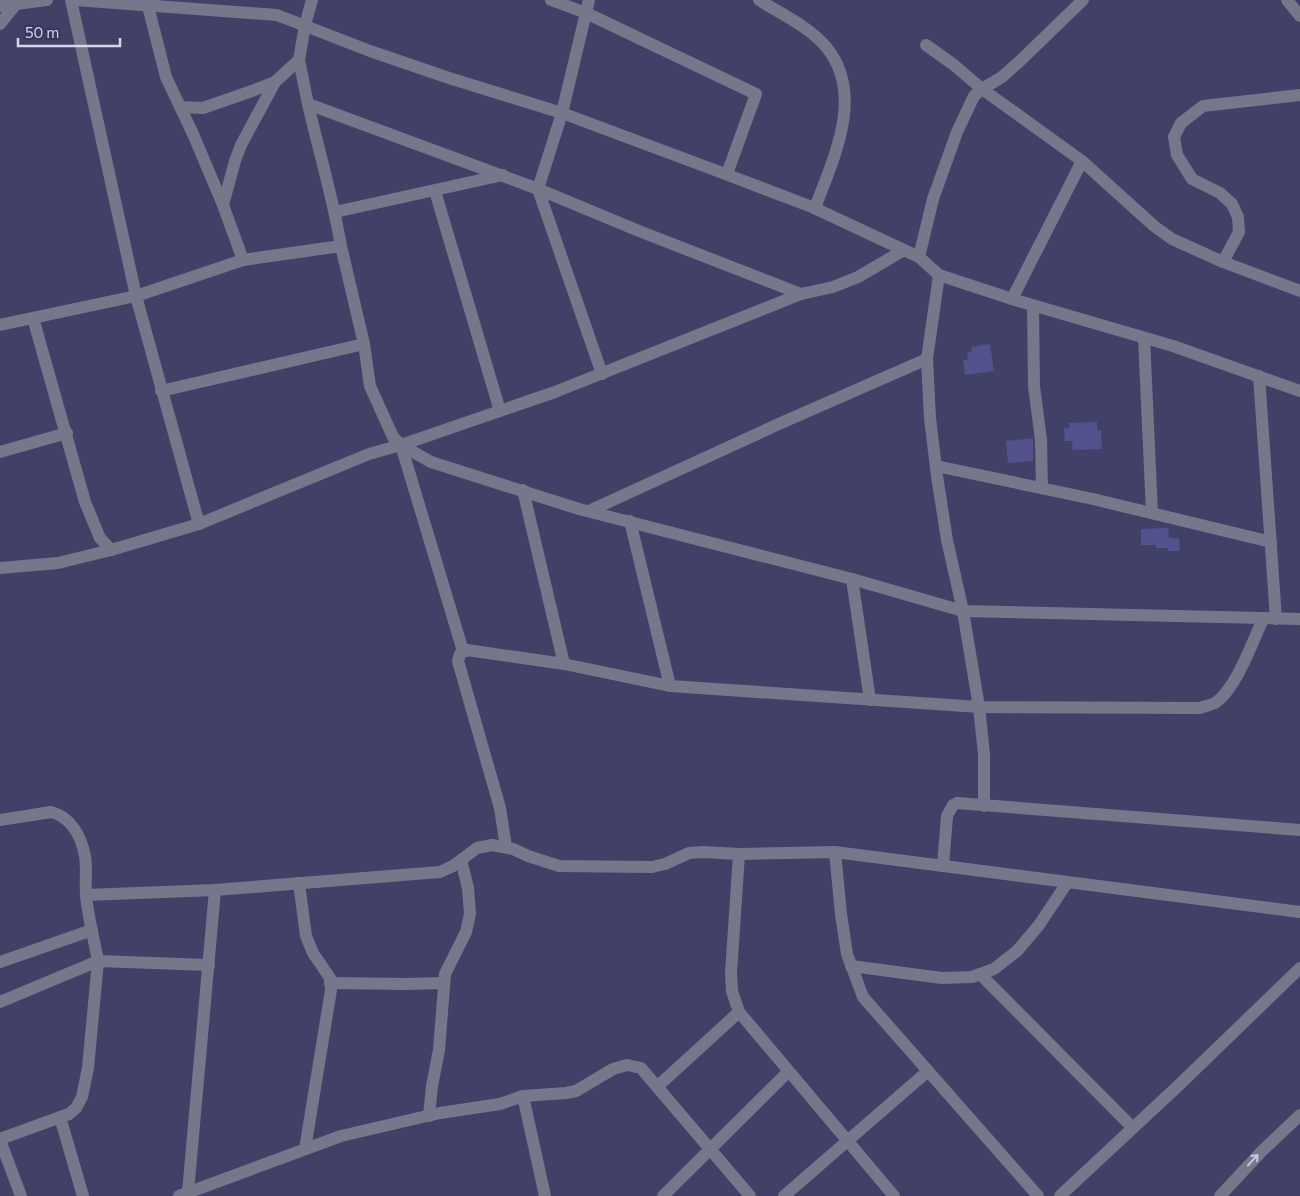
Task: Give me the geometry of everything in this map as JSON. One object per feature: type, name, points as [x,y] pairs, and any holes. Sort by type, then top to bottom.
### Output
[{"type":"street","points":[[0,6],[47,0]]},
{"type":"street","points":[[71,0],[136,296],[199,524]]},
{"type":"street","points":[[75,0],[277,14],[378,54],[562,114],[815,208],[918,257],[939,275],[1144,338],[1300,391]]},
{"type":"street","points":[[312,0],[305,25],[299,60],[364,344],[370,386],[393,437],[401,445],[430,462],[589,511],[852,579],[963,611],[1300,619]]},
{"type":"street","points":[[551,0],[586,13],[756,94],[727,174]]},
{"type":"street","points":[[589,0],[562,114],[538,189],[602,374]]},
{"type":"street","points":[[758,0],[803,27],[827,48],[839,68],[845,86],[844,118],[836,150],[815,208]]},
{"type":"street","points":[[918,257],[932,199],[957,132],[974,96],[1002,77],[1083,0]]},
{"type":"street","points":[[1287,0],[1300,16]]},
{"type":"street","points":[[0,24],[17,3]]},
{"type":"street","points":[[148,6],[166,77],[223,205],[243,260]]},
{"type":"street","points":[[926,45],[954,65],[982,89],[1082,161],[1154,226],[1172,239],[1223,262],[1300,291]]},
{"type":"street","points":[[223,205],[241,145],[275,82],[299,60]]},
{"type":"street","points":[[180,107],[203,108],[275,82]]},
{"type":"street","points":[[1223,262],[1238,232],[1238,217],[1232,204],[1220,193],[1192,179],[1177,155],[1174,137],[1181,123],[1202,106],[1300,95]]},
{"type":"street","points":[[308,104],[502,175],[801,294]]},
{"type":"street","points":[[1012,299],[1082,161]]},
{"type":"street","points":[[335,212],[502,175]]},
{"type":"street","points":[[435,191],[500,411]]},
{"type":"street","points":[[0,325],[136,296],[243,260],[341,246]]},
{"type":"street","points":[[0,568],[58,563],[111,550],[199,524],[369,454],[401,445],[602,374],[801,294],[833,287],[858,277],[904,250]]},
{"type":"street","points":[[939,275],[927,359],[930,418],[947,540],[963,611],[979,707],[984,754],[984,806]]},
{"type":"street","points":[[1032,305],[1034,386],[1041,440],[1042,488]]},
{"type":"street","points":[[33,318],[85,502],[100,538],[111,550]]},
{"type":"street","points":[[1144,338],[1152,513]]},
{"type":"street","points":[[161,391],[364,344]]},
{"type":"street","points":[[589,511],[781,423],[927,359]]},
{"type":"street","points":[[1259,376],[1276,619]]},
{"type":"street","points":[[0,452],[67,433]]},
{"type":"street","points":[[401,445],[463,651]]},
{"type":"street","points":[[936,466],[1042,488],[1271,542]]},
{"type":"street","points":[[523,490],[564,664]]},
{"type":"street","points":[[630,522],[670,686]]},
{"type":"street","points":[[852,579],[870,700]]},
{"type":"street","points":[[506,847],[500,808],[458,661],[463,651],[467,650],[564,664],[670,686],[979,707],[1200,708],[1213,704],[1232,686],[1262,619]]},
{"type":"street","points":[[943,866],[949,810],[957,803],[1300,830]]},
{"type":"street","points":[[0,820],[51,812],[65,818],[76,832],[85,856],[86,896],[98,961],[88,1068],[82,1097],[76,1108],[69,1114],[0,1139],[21,1196]]},
{"type":"street","points":[[86,896],[215,890],[440,872],[453,866],[478,848],[492,845],[513,849],[547,863],[570,867],[652,867],[689,854],[720,852],[739,854],[835,852],[1300,912]]},
{"type":"street","points":[[835,852],[841,914],[851,966],[863,998],[1038,1196]]},
{"type":"street","points":[[739,854],[734,905],[732,973],[732,991],[739,1012],[894,1196]]},
{"type":"street","points":[[429,1116],[432,1086],[439,1050],[445,974],[466,932],[470,914],[468,888],[462,860]]},
{"type":"street","points":[[299,883],[306,936],[313,953],[330,978],[331,990],[305,1149]]},
{"type":"street","points":[[851,966],[942,978],[972,977],[994,969],[1017,951],[1039,925],[1067,883]]},
{"type":"street","points":[[215,890],[183,1194],[341,1136],[429,1116],[481,1108],[523,1096],[576,1091],[613,1069],[627,1065],[641,1068],[658,1086],[709,1150],[750,1196]]},
{"type":"street","points":[[0,962],[92,930]]},
{"type":"street","points":[[0,1002],[98,961],[208,965]]},
{"type":"street","points":[[1060,1196],[1300,968]]},
{"type":"street","points":[[980,974],[1133,1128]]},
{"type":"street","points":[[330,983],[444,983]]},
{"type":"street","points":[[658,1086],[739,1012]]},
{"type":"street","points":[[784,1196],[928,1071]]},
{"type":"street","points":[[663,1196],[788,1072]]},
{"type":"street","points":[[523,1096],[545,1196]]},
{"type":"street","points":[[60,1117],[83,1196]]},
{"type":"street","points":[[1220,1196],[1261,1152],[1298,1122]]},
{"type":"building","points":[[990,344],[994,371],[965,375],[963,360],[968,360],[967,353],[972,352],[971,347]]},
{"type":"building","points":[[1097,422],[1097,431],[1101,430],[1102,449],[1073,450],[1072,441],[1065,441],[1064,428],[1070,428],[1069,423]]},
{"type":"building","points":[[1033,438],[1033,461],[1008,463],[1006,441]]},
{"type":"building","points":[[1168,528],[1169,538],[1179,538],[1180,551],[1156,548],[1156,545],[1141,545],[1141,529]]}]
